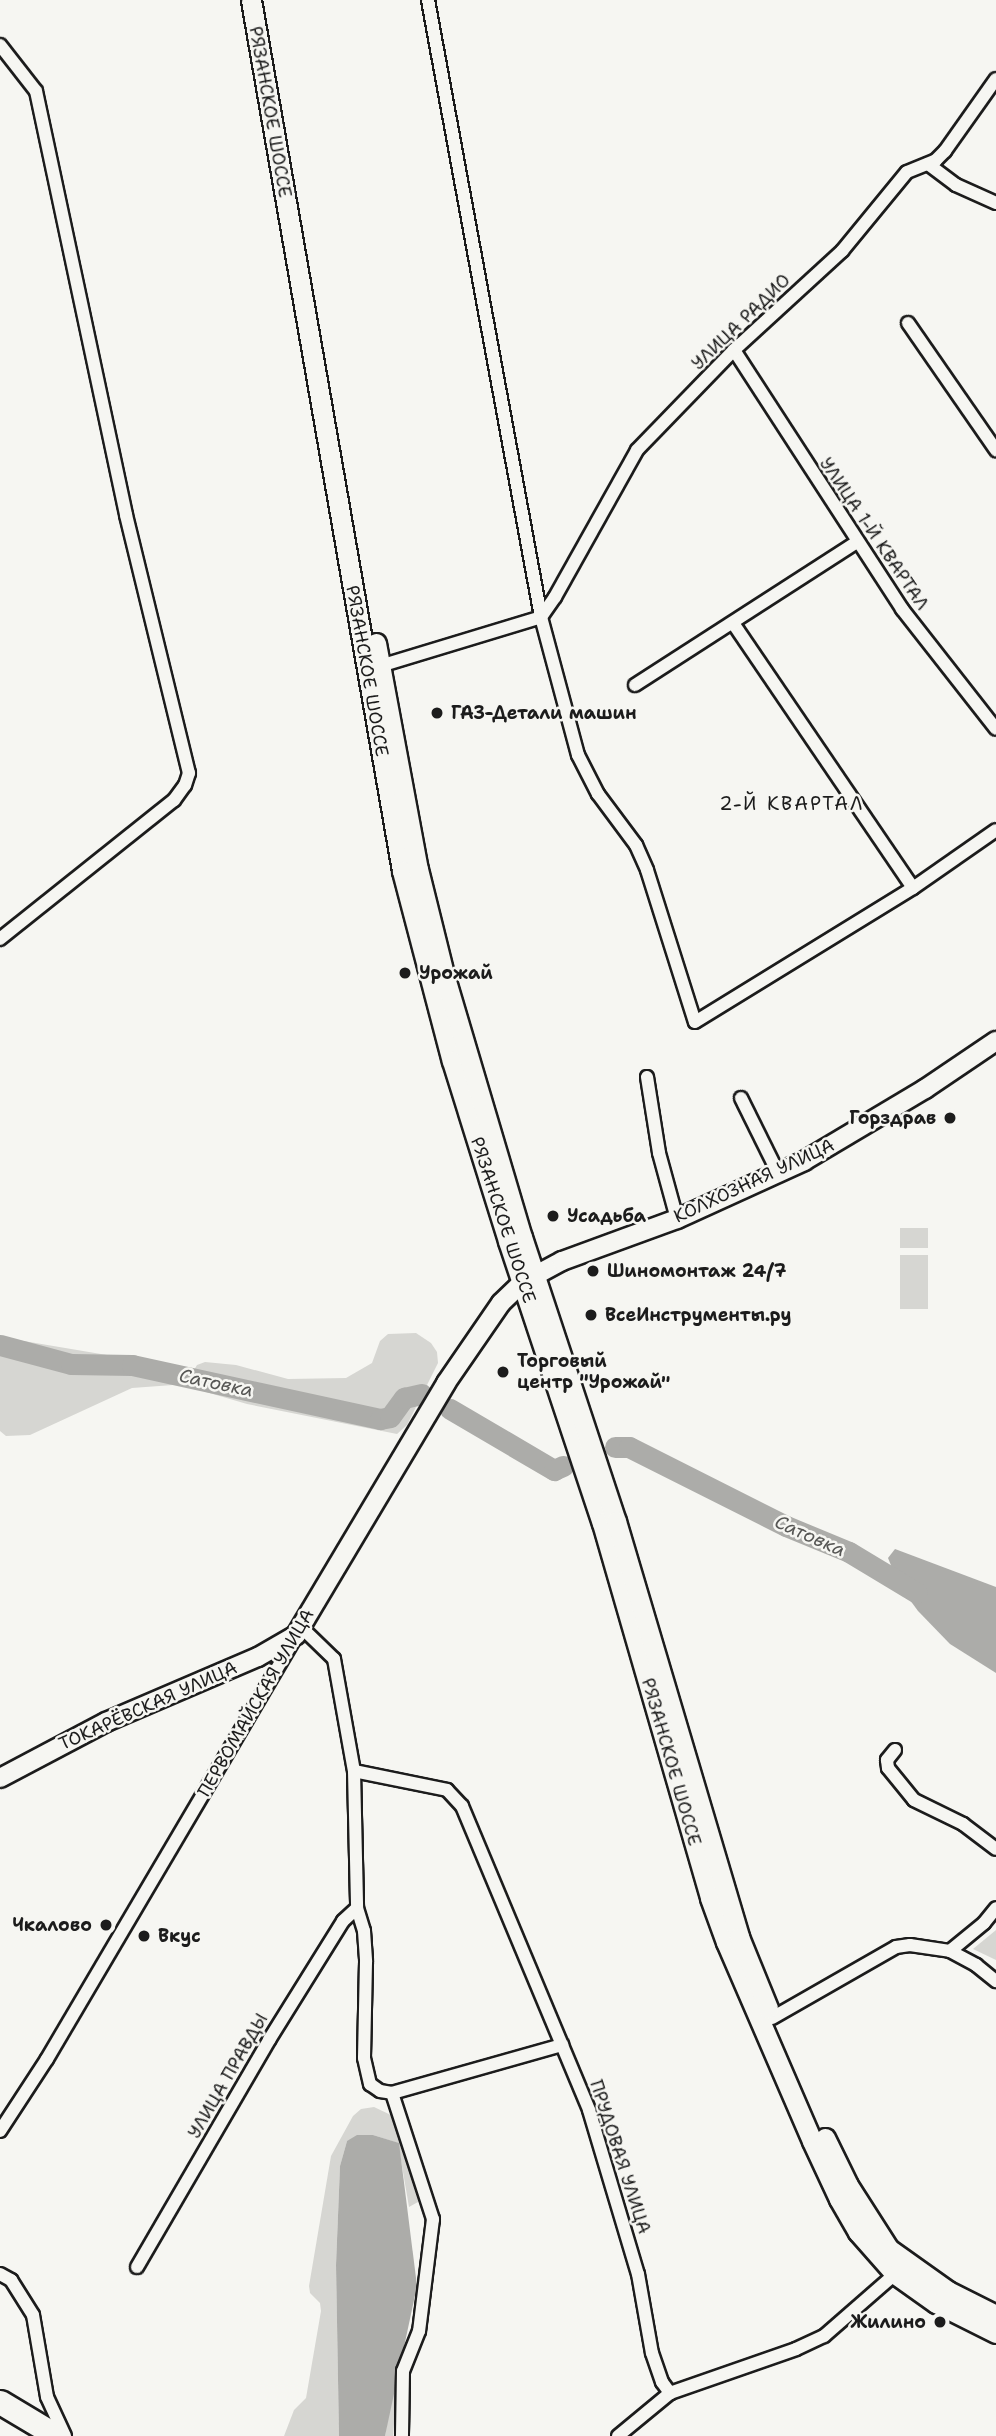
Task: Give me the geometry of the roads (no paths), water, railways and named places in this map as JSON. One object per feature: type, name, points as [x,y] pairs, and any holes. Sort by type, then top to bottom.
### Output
[{"type":"highway","points":[[0,2402],[57,2436]]},
{"type":"main road","name":"РЯЗАНСКОЕ ШОССЕ","points":[[251,0],[402,871],[452,1061],[616,1521],[739,1937],[772,2018],[827,2143],[871,2226],[889,2249],[907,2264],[948,2291],[996,2315]]},
{"type":"main road","name":"РЯЗАНСКОЕ ШОССЕ","points":[[262,0],[418,869],[444,974],[529,1278],[726,1942],[839,2199],[865,2240],[895,2274],[936,2303],[996,2333]]},
{"type":"main road","name":"КОЛХОЗНАЯ УЛИЦА","points":[[529,1278],[677,1219],[778,1173],[851,1134],[996,1041]]},
{"type":"main road","name":"ПЕРВОМАЙСКАЯ УЛИЦА","points":[[298,1631],[446,1383],[501,1303],[529,1278]]},
{"type":"main road","name":"ТОКАРЁВСКАЯ УЛИЦА","points":[[0,1777],[106,1722],[258,1657],[298,1631]]},
{"type":"street","points":[[428,0],[541,617],[578,755],[598,794],[636,845],[647,870],[695,1022],[913,888],[996,830]]},
{"type":"street","points":[[0,45],[36,91],[127,514],[188,773],[185,785],[174,800],[0,939]]},
{"type":"street","name":"УЛИЦА РАДИО","points":[[541,617],[555,597],[637,450],[734,350],[842,251],[907,172],[928,164],[945,151],[996,79]]},
{"type":"street","points":[[928,164],[956,185],[996,203]]},
{"type":"street","points":[[908,323],[996,450]]},
{"type":"street","name":"УЛИЦА 1-Й КВАРТАЛ","points":[[734,350],[902,610],[996,729]]},
{"type":"street","points":[[635,685],[857,542]]},
{"type":"street","points":[[380,666],[541,617]]},
{"type":"street","points":[[733,623],[913,888]]},
{"type":"street","points":[[647,1077],[659,1153],[677,1219]]},
{"type":"street","points":[[741,1098],[778,1173]]},
{"type":"street","points":[[298,1631],[334,1659],[354,1771],[357,1908],[364,1931],[366,2071],[370,2084],[380,2091],[391,2093],[562,2045]]},
{"type":"street","name":"ПЕРВОМАЙСКАЯ УЛИЦА","points":[[0,2131],[47,2059],[298,1631]]},
{"type":"street","points":[[895,1751],[887,1760],[888,1768],[914,1800],[963,1824],[996,1849]]},
{"type":"street","name":"ПРУДОВАЯ УЛИЦА","points":[[354,1771],[447,1790],[461,1806],[592,2121],[638,2274],[652,2353],[662,2382],[670,2393]]},
{"type":"street","name":"УЛИЦА ПРАВДЫ","points":[[137,2267],[269,2040],[343,1921],[357,1908]]},
{"type":"street","points":[[950,1951],[984,1923],[996,1908]]},
{"type":"street","points":[[772,2018],[896,1947],[910,1945],[950,1951],[976,1965],[996,1981]]},
{"type":"street","points":[[391,2093],[433,2219],[419,2331],[403,2371],[402,2436]]},
{"type":"street","points":[[0,2274],[18,2288],[33,2315],[47,2397],[65,2436]]},
{"type":"street","points":[[618,2436],[670,2393],[796,2349],[824,2336],[895,2274]]},
{"type":"waterway","name":"Сатовка","points":[[0,1345],[71,1364],[132,1365],[380,1419],[390,1417],[404,1398],[422,1394]]},
{"type":"waterway","name":"Сатовка","points":[[450,1409],[554,1470],[563,1466]]},
{"type":"waterway","name":"Сатовка","points":[[615,1447],[629,1447],[786,1526],[849,1552],[917,1593]]},
{"type":"place","name":"ГАЗ-Детали машин","points":[[437,713]]},
{"type":"place","name":"Урожай","points":[[405,973]]},
{"type":"place","name":"Горздрав","points":[[950,1118]]},
{"type":"place","name":"Усадьба","points":[[553,1216]]},
{"type":"place","name":"Шиномонтаж 24/7","points":[[593,1271]]},
{"type":"place","name":"ВсеИнструменты.ру","points":[[591,1315]]},
{"type":"place","name":"Торговый центр \"Урожай\"","points":[[503,1372]]},
{"type":"place","name":"Чкалово","points":[[106,1925]]},
{"type":"place","name":"Вкус","points":[[144,1936]]},
{"type":"place","name":"Жилино","points":[[940,2322]]},
{"type":"district","name":"2-Й КВАРТАЛ","points":[[792,804]]}]
